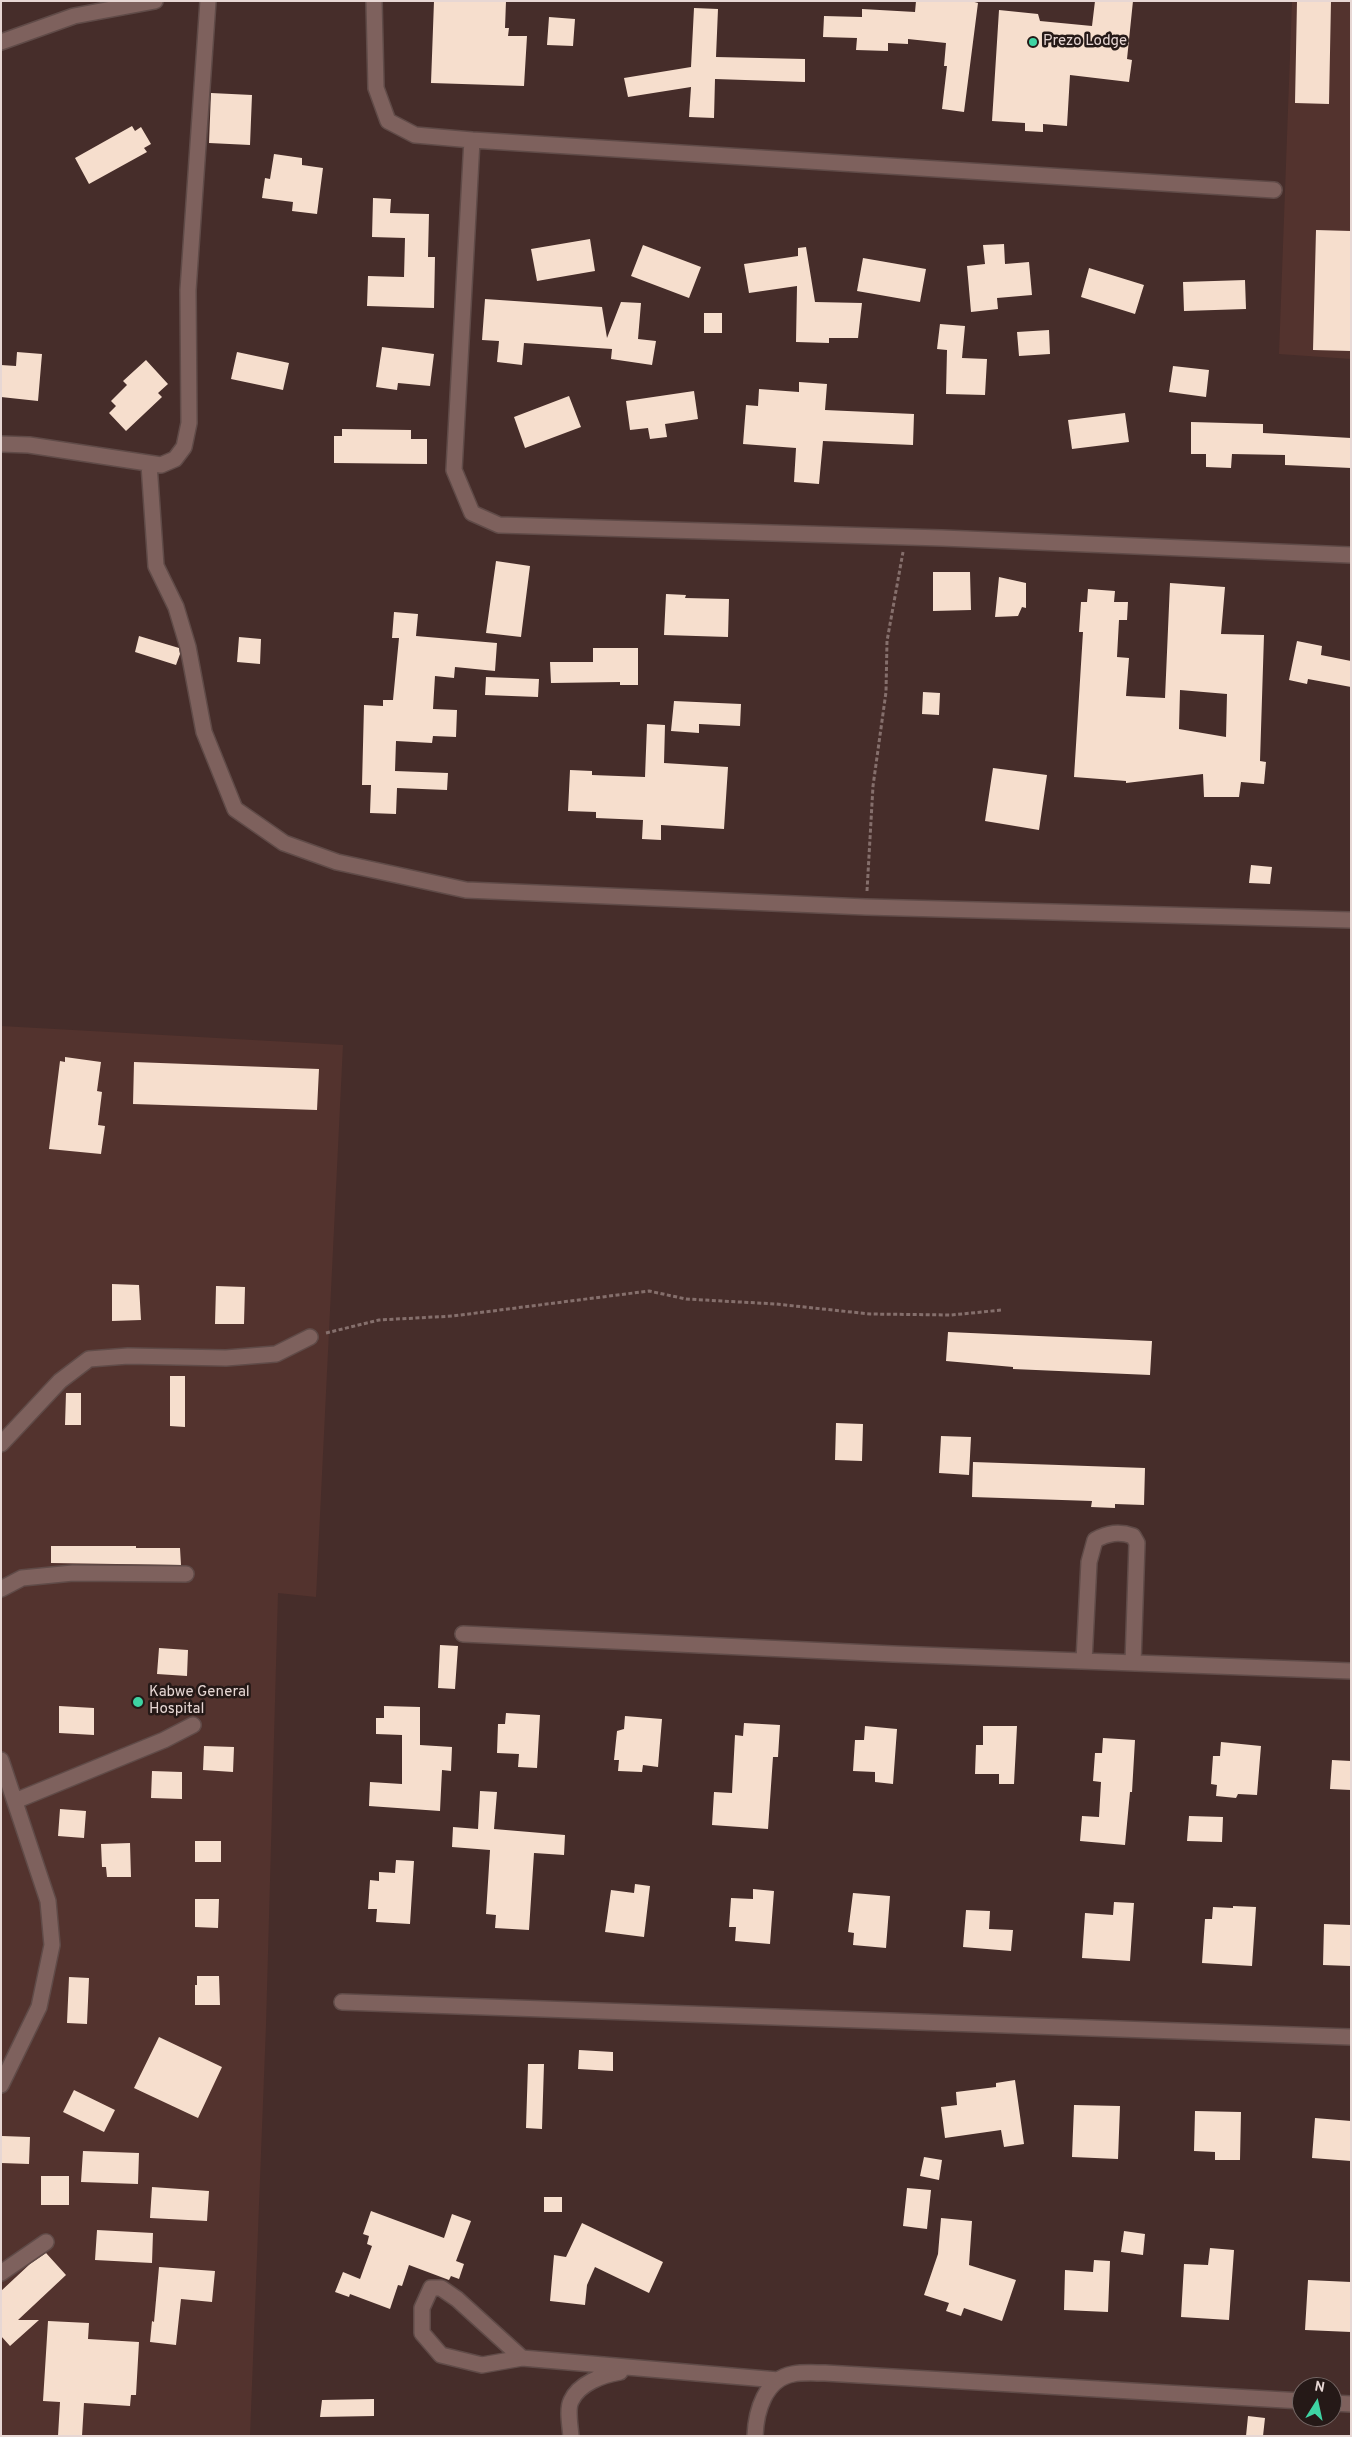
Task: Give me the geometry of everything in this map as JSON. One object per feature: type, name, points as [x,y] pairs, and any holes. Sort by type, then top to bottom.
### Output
[{"type":"street","points":[[1,42],[74,16],[155,1]]},
{"type":"street","points":[[1,444],[29,446],[161,465],[175,460],[184,447],[189,422],[188,290],[208,1]]},
{"type":"street","points":[[374,1],[376,88],[388,120],[415,135],[1274,190]]},
{"type":"street","points":[[472,140],[454,470],[472,513],[499,525],[906,537],[1351,555]]},
{"type":"street","points":[[149,464],[156,566],[176,607],[188,647],[204,732],[235,809],[284,843],[337,862],[466,890],[866,907],[1351,920]]},
{"type":"street","points":[[1,1444],[60,1381],[89,1359],[128,1356],[226,1358],[276,1354],[310,1336]]},
{"type":"street","points":[[1084,1661],[1089,1562],[1095,1540],[1108,1533],[1133,1536],[1137,1543],[1133,1663]]},
{"type":"street","points":[[1,1589],[22,1578],[73,1574],[186,1574]]},
{"type":"street","points":[[462,1634],[1351,1671]]},
{"type":"street","points":[[15,1801],[164,1740],[193,1725]]},
{"type":"street","points":[[1,1760],[48,1901],[52,1945],[39,2007],[1,2085]]},
{"type":"street","points":[[342,2002],[1351,2037]]},
{"type":"street","points":[[1,2273],[46,2242]]},
{"type":"street","points":[[522,2358],[457,2299],[441,2288],[431,2288],[422,2308],[422,2333],[441,2356],[482,2365],[522,2358],[778,2380]]},
{"type":"street","points":[[571,2436],[570,2402],[579,2390],[602,2375],[641,2368]]},
{"type":"street","points":[[755,2436],[762,2400],[773,2383],[792,2374],[825,2373],[1292,2400]]},
{"type":"path","points":[[866,907],[873,786],[886,692],[887,640],[906,537]]},
{"type":"path","points":[[310,1336],[380,1320],[453,1316],[649,1291],[686,1299],[776,1304],[870,1314],[951,1315],[1002,1310]]},
{"type":"shaded area","points":[[1292,1],[1351,1],[1351,359],[1279,354]]},
{"type":"shaded area","name":"Kabwe General Hospital","points":[[1,1026],[343,1045],[316,1597],[278,1593],[266,2025],[250,2436],[1,2436]]},
{"type":"building","points":[[434,1],[506,1],[505,28],[509,28],[508,36],[527,36],[524,86],[431,83]]},
{"type":"building","points":[[916,1],[971,1],[978,3],[964,112],[942,109],[947,66],[944,66],[946,43],[908,39],[908,44],[888,43],[888,51],[856,50],[857,38],[823,37],[824,16],[862,17],[862,9],[915,12]]},
{"type":"building","points":[[1095,1],[1133,1],[1127,59],[1132,60],[1129,82],[1070,75],[1067,126],[1043,124],[1043,132],[1025,131],[1025,123],[992,121],[999,10],[1038,14],[1040,21],[1092,26]]},
{"type":"building","points":[[1297,1],[1331,1],[1329,104],[1295,103]]},
{"type":"building","points":[[694,8],[718,9],[716,57],[805,59],[805,82],[715,79],[714,118],[689,117],[691,87],[628,97],[624,78],[691,67]]},
{"type":"building","points":[[549,17],[575,19],[573,46],[547,45]]},
{"type":"building","points":[[211,93],[252,95],[250,145],[209,143]]},
{"type":"building","points":[[132,126],[135,131],[141,127],[151,144],[144,148],[147,152],[89,184],[75,158]]},
{"type":"building","points":[[274,154],[302,158],[302,165],[323,168],[317,214],[292,211],[293,202],[262,198],[265,178],[270,179]]},
{"type":"building","points":[[373,198],[391,199],[390,213],[429,214],[428,257],[435,257],[434,308],[367,306],[368,276],[404,277],[405,238],[372,237]]},
{"type":"building","points":[[1316,230],[1351,231],[1351,351],[1313,350]]},
{"type":"building","points":[[590,239],[595,271],[537,281],[531,249]]},
{"type":"building","points":[[1004,244],[1005,264],[1029,262],[1032,295],[997,298],[998,309],[971,312],[967,266],[985,264],[983,245]]},
{"type":"building","points":[[643,245],[701,267],[689,298],[631,276]]},
{"type":"building","points":[[806,247],[815,302],[862,303],[858,338],[829,338],[829,343],[796,342],[797,286],[749,293],[744,264],[798,256],[798,248]]},
{"type":"building","points":[[863,258],[926,269],[920,302],[857,291]]},
{"type":"building","points":[[1089,268],[1144,285],[1135,314],[1081,297]]},
{"type":"building","points":[[1245,280],[1246,309],[1184,311],[1183,282]]},
{"type":"building","points":[[485,299],[602,307],[607,338],[621,302],[641,303],[638,339],[656,341],[652,365],[611,359],[612,349],[524,343],[522,365],[497,362],[499,341],[482,340]]},
{"type":"building","points":[[704,313],[722,313],[722,333],[704,333]]},
{"type":"building","points":[[940,324],[965,326],[962,358],[987,359],[985,395],[946,394],[947,350],[937,349]]},
{"type":"building","points":[[1049,330],[1050,354],[1019,356],[1017,332]]},
{"type":"building","points":[[382,347],[434,354],[430,386],[398,383],[397,390],[376,387]]},
{"type":"building","points":[[17,352],[42,354],[38,401],[1,397],[1,365],[16,366]]},
{"type":"building","points":[[237,352],[289,363],[283,390],[231,379]]},
{"type":"building","points":[[146,360],[168,384],[158,393],[162,397],[126,431],[109,413],[116,406],[111,401],[127,385],[123,381]]},
{"type":"building","points":[[1173,366],[1209,370],[1206,397],[1169,392]]},
{"type":"building","points":[[799,382],[827,384],[825,410],[914,414],[913,445],[823,441],[819,484],[794,482],[796,448],[743,444],[746,405],[758,406],[759,389],[799,392]]},
{"type":"building","points":[[694,391],[698,419],[665,424],[667,437],[650,439],[648,428],[630,430],[626,401]]},
{"type":"building","points":[[569,396],[581,427],[525,448],[514,417]]},
{"type":"building","points":[[1125,413],[1129,442],[1072,449],[1068,420]]},
{"type":"building","points":[[1191,422],[1263,424],[1263,433],[1351,438],[1351,468],[1285,465],[1285,455],[1232,454],[1231,468],[1206,467],[1206,454],[1191,454]]},
{"type":"building","points":[[342,429],[411,430],[411,439],[427,439],[427,464],[334,463],[334,436],[342,436]]},
{"type":"building","points":[[496,561],[530,566],[521,637],[486,633]]},
{"type":"building","points":[[933,572],[970,572],[971,610],[933,611]]},
{"type":"building","points":[[999,577],[1026,583],[1026,608],[1022,607],[1018,616],[995,617]]},
{"type":"building","points":[[1170,583],[1225,587],[1221,634],[1264,635],[1260,761],[1266,762],[1264,784],[1241,782],[1239,797],[1204,797],[1203,774],[1126,783],[1126,781],[1074,777],[1083,632],[1079,632],[1081,602],[1087,602],[1088,589],[1115,591],[1114,602],[1128,602],[1127,620],[1119,620],[1117,657],[1129,658],[1126,696],[1165,698]],"holes":[[[1180,690],[1227,694],[1226,737],[1179,729]]]},
{"type":"building","points":[[666,594],[686,595],[685,598],[729,599],[728,637],[664,635]]},
{"type":"building","points":[[394,612],[418,614],[416,636],[497,643],[495,671],[455,667],[454,678],[435,676],[433,709],[457,710],[456,737],[433,736],[432,743],[396,741],[395,771],[448,773],[447,790],[397,788],[396,814],[370,813],[371,785],[362,785],[364,705],[383,706],[383,700],[393,700],[399,638],[392,638]]},
{"type":"building","points":[[139,636],[179,648],[180,654],[176,665],[135,652]]},
{"type":"building","points":[[239,637],[261,639],[260,664],[237,662]]},
{"type":"building","points":[[1297,641],[1322,646],[1321,655],[1351,661],[1351,687],[1308,679],[1307,684],[1289,680]]},
{"type":"building","points":[[593,648],[638,648],[638,685],[620,685],[620,682],[551,683],[550,662],[593,662]]},
{"type":"building","points":[[486,677],[539,679],[538,697],[485,695]]},
{"type":"building","points":[[923,692],[940,693],[939,715],[922,714]]},
{"type":"building","points":[[674,701],[741,704],[740,726],[699,724],[699,733],[671,731]]},
{"type":"building","points":[[647,724],[665,725],[664,763],[728,767],[724,829],[661,825],[661,840],[642,839],[643,820],[596,818],[596,812],[568,811],[570,770],[592,771],[592,775],[645,777]]},
{"type":"building","points":[[993,768],[1047,775],[1039,830],[985,821]]},
{"type":"building","points":[[1251,865],[1272,867],[1270,884],[1249,883]]},
{"type":"building","points":[[65,1057],[101,1062],[97,1091],[102,1092],[98,1125],[105,1126],[101,1154],[49,1149],[60,1061],[65,1062]]},
{"type":"building","points":[[134,1062],[319,1069],[317,1110],[133,1104]]},
{"type":"building","points":[[112,1284],[139,1285],[141,1320],[112,1321]]},
{"type":"building","points":[[216,1286],[245,1287],[244,1324],[215,1324]]},
{"type":"building","points":[[948,1332],[1152,1341],[1150,1375],[1013,1369],[1013,1367],[946,1361]]},
{"type":"building","points":[[170,1376],[185,1376],[185,1427],[170,1426]]},
{"type":"building","points":[[66,1393],[81,1393],[81,1425],[65,1425]]},
{"type":"building","points":[[836,1423],[863,1424],[862,1461],[835,1460]]},
{"type":"building","points":[[941,1436],[971,1437],[969,1475],[939,1473]]},
{"type":"building","points":[[973,1462],[1145,1468],[1144,1505],[1115,1504],[1115,1508],[1091,1507],[1092,1501],[972,1497]]},
{"type":"building","points":[[51,1546],[180,1548],[181,1565],[51,1563]]},
{"type":"building","points":[[440,1645],[458,1646],[455,1689],[438,1688]]},
{"type":"building","points":[[159,1648],[188,1650],[187,1676],[157,1674]]},
{"type":"building","points":[[59,1706],[94,1708],[94,1735],[59,1733]]},
{"type":"building","points":[[384,1706],[420,1707],[420,1745],[452,1747],[451,1771],[442,1770],[440,1811],[369,1806],[370,1782],[402,1784],[402,1735],[376,1734],[376,1718],[384,1718]]},
{"type":"building","points":[[506,1713],[540,1715],[537,1768],[518,1767],[519,1754],[497,1753],[498,1724],[505,1724]]},
{"type":"building","points":[[625,1716],[662,1719],[658,1767],[643,1765],[642,1772],[618,1771],[619,1760],[614,1760],[617,1731],[624,1729]]},
{"type":"building","points":[[744,1723],[780,1725],[778,1757],[773,1757],[768,1829],[712,1825],[714,1792],[732,1793],[735,1735],[743,1736]]},
{"type":"building","points":[[865,1726],[897,1729],[893,1784],[875,1782],[875,1772],[853,1771],[855,1740],[864,1740]]},
{"type":"building","points":[[983,1726],[1017,1726],[1014,1784],[999,1784],[999,1774],[975,1774],[976,1745],[983,1745]]},
{"type":"building","points":[[1103,1738],[1135,1740],[1132,1792],[1130,1792],[1125,1845],[1080,1841],[1082,1816],[1099,1817],[1101,1782],[1093,1781],[1095,1753],[1102,1753]]},
{"type":"building","points":[[1221,1742],[1261,1746],[1257,1795],[1238,1794],[1236,1798],[1216,1796],[1217,1785],[1211,1784],[1213,1756],[1220,1756]]},
{"type":"building","points":[[204,1746],[234,1747],[233,1772],[203,1770]]},
{"type":"building","points":[[1332,1760],[1351,1761],[1351,1790],[1330,1789]]},
{"type":"building","points":[[152,1771],[182,1772],[182,1799],[151,1798]]},
{"type":"building","points":[[480,1791],[497,1792],[494,1829],[565,1835],[564,1855],[534,1853],[529,1930],[495,1928],[496,1915],[486,1914],[490,1850],[452,1847],[453,1827],[478,1829]]},
{"type":"building","points":[[60,1809],[86,1811],[84,1838],[58,1836]]},
{"type":"building","points":[[1189,1816],[1223,1817],[1222,1842],[1187,1841]]},
{"type":"building","points":[[195,1841],[221,1841],[221,1862],[195,1862]]},
{"type":"building","points":[[130,1843],[131,1877],[107,1877],[106,1867],[102,1867],[101,1844]]},
{"type":"building","points":[[396,1860],[414,1861],[410,1924],[376,1922],[377,1909],[368,1909],[370,1880],[379,1881],[379,1872],[395,1873]]},
{"type":"building","points":[[635,1884],[650,1886],[644,1937],[605,1932],[611,1890],[634,1893]]},
{"type":"building","points":[[753,1889],[774,1891],[770,1944],[735,1941],[736,1927],[729,1927],[731,1898],[753,1899]]},
{"type":"building","points":[[853,1893],[890,1896],[886,1948],[853,1945],[854,1933],[848,1932]]},
{"type":"building","points":[[195,1899],[219,1899],[218,1928],[195,1927]]},
{"type":"building","points":[[1114,1902],[1134,1903],[1130,1961],[1082,1958],[1085,1913],[1113,1915]]},
{"type":"building","points":[[1233,1906],[1256,1907],[1252,1966],[1202,1963],[1205,1919],[1212,1919],[1213,1907],[1233,1908]]},
{"type":"building","points":[[966,1910],[990,1911],[989,1929],[1013,1930],[1011,1951],[963,1947]]},
{"type":"building","points":[[1324,1924],[1351,1925],[1351,1966],[1323,1965]]},
{"type":"building","points":[[197,1976],[219,1976],[220,2005],[195,2005]]},
{"type":"building","points":[[69,1977],[89,1978],[87,2024],[67,2023]]},
{"type":"building","points":[[159,2037],[222,2067],[198,2118],[134,2088]]},
{"type":"building","points":[[579,2050],[613,2052],[613,2071],[578,2069]]},
{"type":"building","points":[[528,2064],[544,2064],[542,2129],[526,2128]]},
{"type":"building","points":[[1015,2080],[1024,2144],[1004,2147],[1001,2130],[945,2138],[941,2107],[957,2105],[956,2092],[996,2087],[996,2083]]},
{"type":"building","points":[[74,2090],[115,2110],[104,2132],[63,2112]]},
{"type":"building","points":[[1074,2105],[1120,2106],[1118,2159],[1072,2157]]},
{"type":"building","points":[[1195,2111],[1241,2112],[1240,2160],[1215,2160],[1215,2152],[1194,2151]]},
{"type":"building","points":[[1315,2118],[1351,2121],[1351,2161],[1312,2158]]},
{"type":"building","points":[[2,2136],[30,2137],[29,2164],[1,2163]]},
{"type":"building","points":[[83,2151],[139,2153],[138,2184],[81,2182]]},
{"type":"building","points":[[924,2157],[942,2160],[939,2180],[920,2176]]},
{"type":"building","points":[[41,2176],[69,2176],[69,2205],[41,2205]]},
{"type":"building","points":[[152,2187],[209,2191],[207,2221],[150,2218]]},
{"type":"building","points":[[907,2188],[931,2190],[927,2229],[903,2226]]},
{"type":"building","points":[[544,2197],[562,2197],[562,2212],[544,2212]]},
{"type":"building","points":[[371,2211],[444,2238],[452,2214],[471,2221],[456,2261],[464,2264],[459,2279],[451,2276],[449,2280],[409,2265],[402,2286],[398,2285],[390,2309],[350,2294],[349,2297],[335,2292],[343,2272],[360,2279],[372,2246],[367,2244],[369,2236],[363,2234]]},
{"type":"building","points":[[941,2218],[972,2221],[969,2265],[1016,2280],[1002,2321],[964,2308],[961,2316],[946,2311],[949,2303],[924,2295],[938,2254]]},
{"type":"building","points":[[582,2223],[663,2262],[649,2293],[595,2267],[587,2285],[585,2305],[550,2301],[554,2255],[566,2257]]},
{"type":"building","points":[[97,2230],[153,2233],[152,2263],[95,2260]]},
{"type":"building","points":[[1124,2231],[1145,2234],[1143,2255],[1121,2252]]},
{"type":"building","points":[[1210,2248],[1234,2250],[1229,2320],[1181,2317],[1184,2264],[1208,2265]]},
{"type":"building","points":[[46,2253],[66,2275],[18,2320],[39,2320],[10,2346],[1,2336],[1,2291],[30,2264]]},
{"type":"building","points":[[1094,2260],[1110,2261],[1108,2312],[1064,2310],[1065,2270],[1093,2272]]},
{"type":"building","points":[[159,2267],[215,2271],[212,2302],[181,2299],[176,2345],[150,2342],[152,2321],[154,2322]]},
{"type":"building","points":[[1308,2280],[1351,2282],[1351,2332],[1305,2330]]},
{"type":"building","points":[[48,2321],[89,2323],[88,2339],[139,2342],[136,2395],[131,2395],[130,2406],[84,2403],[82,2436],[58,2436],[60,2402],[43,2401]]},
{"type":"building","points":[[374,2399],[374,2416],[320,2417],[322,2400]]},
{"type":"building","points":[[1248,2416],[1265,2418],[1263,2436],[1246,2436]]},
{"type":"place","name":"Prezo Lodge","points":[[1033,42]]},
{"type":"place","name":"Kabwe General Hospital","points":[[138,1702]]}]
